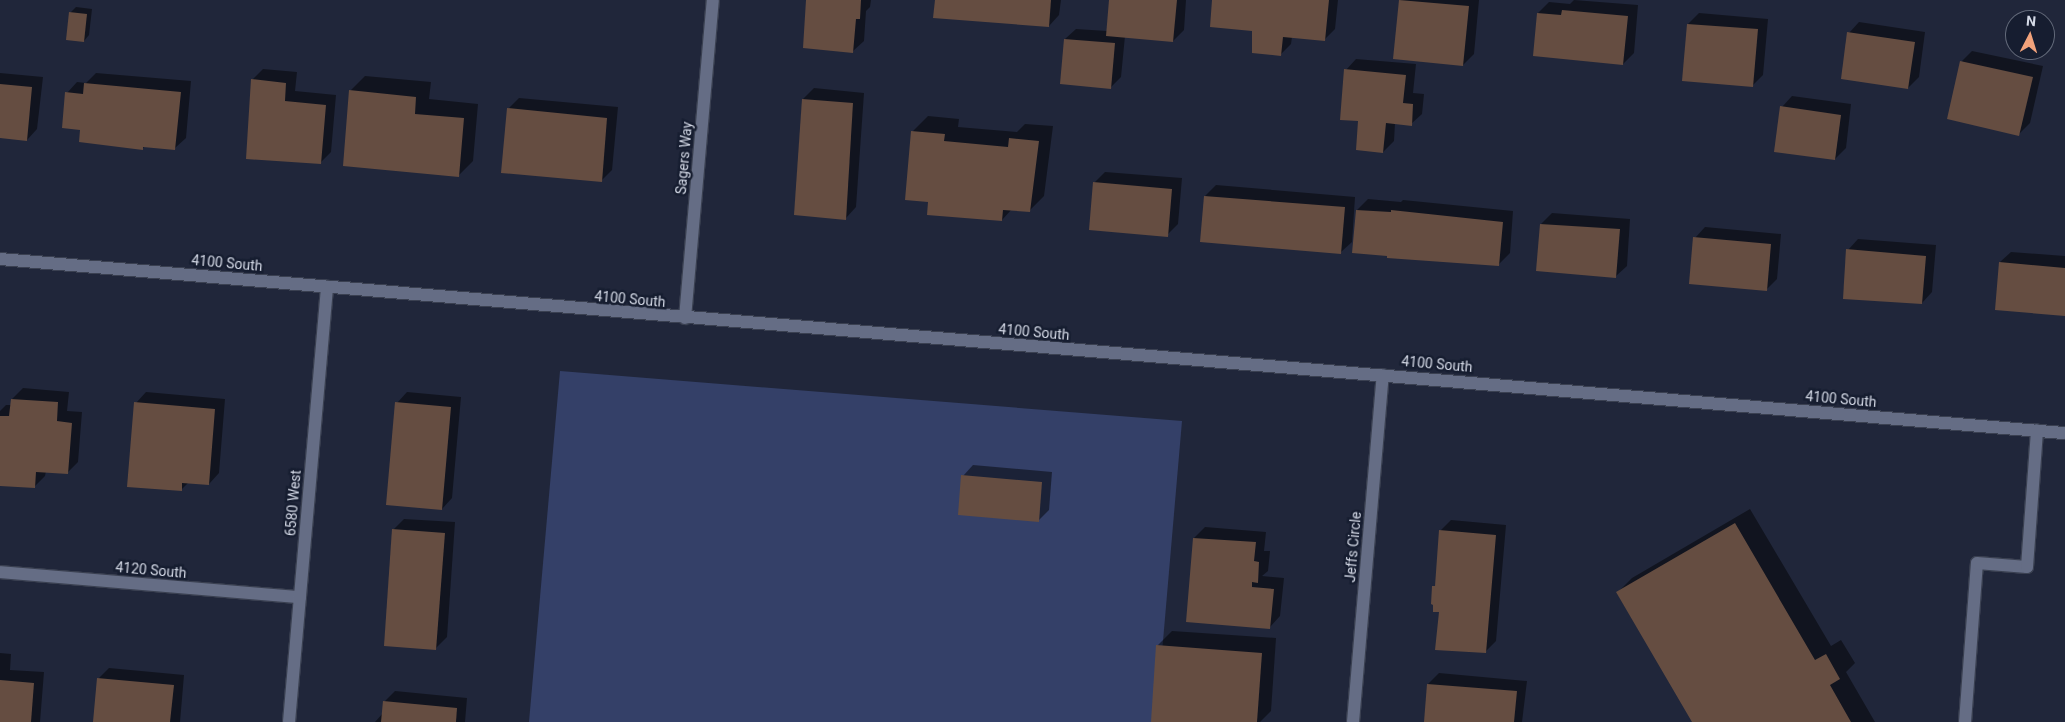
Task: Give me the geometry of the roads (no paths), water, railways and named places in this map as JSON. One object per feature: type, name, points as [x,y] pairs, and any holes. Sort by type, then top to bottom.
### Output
[{"type":"main road","name":"Sagers Way","points":[[685,318],[713,0]]},
{"type":"main road","name":"4100 South","points":[[0,259],[2065,433]]},
{"type":"main road","name":"6580 West","points":[[289,722],[326,287]]},
{"type":"main road","name":"Jeffs Circle","points":[[1353,722],[1383,375]]},
{"type":"main road","points":[[1965,722],[1977,563],[2027,567],[2037,430]]},
{"type":"main road","name":"4120 South","points":[[0,572],[300,597]]}]
